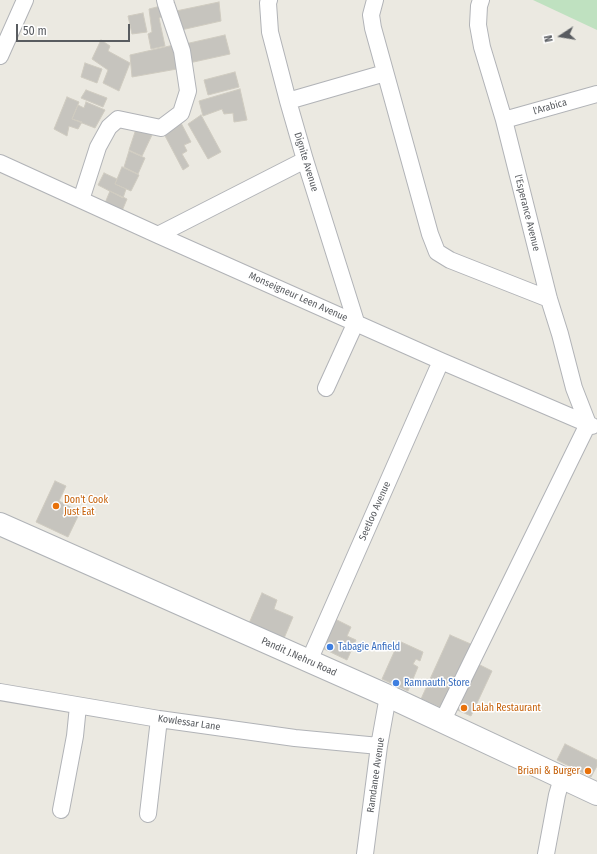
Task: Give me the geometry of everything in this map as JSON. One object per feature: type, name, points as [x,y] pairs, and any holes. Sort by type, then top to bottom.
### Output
[{"type":"street","points":[[0,56],[25,0]]},
{"type":"street","points":[[81,200],[98,147],[109,127],[118,119],[161,128],[181,113],[188,91],[182,51],[166,0]]},
{"type":"street","name":"Dignite Avenue","points":[[269,0],[270,32],[288,101],[304,160],[356,322]]},
{"type":"street","points":[[375,0],[372,15],[373,28],[430,234],[437,252],[450,260],[549,299]]},
{"type":"street","name":"l'Esperance Avenue","points":[[481,0],[479,6],[478,25],[482,47],[504,120],[549,299],[574,388],[592,426]]},
{"type":"street","points":[[288,101],[385,74]]},
{"type":"street","name":"l'Arabica","points":[[504,120],[597,94]]},
{"type":"street","points":[[158,235],[304,160]]},
{"type":"street","name":"Monseigneur Leen Avenue","points":[[0,163],[441,361],[592,426]]},
{"type":"street","points":[[326,388],[356,322]]},
{"type":"street","name":"Seetloo Avenue","points":[[310,661],[441,361]]},
{"type":"street","points":[[442,722],[592,426]]},
{"type":"street","name":"Pandit J.Nehru Road","points":[[0,524],[388,696],[597,794]]},
{"type":"street","name":"Kowlessar Lane","points":[[0,692],[159,719],[295,738],[380,746]]},
{"type":"street","name":"Ramdanee Avenue","points":[[365,854],[388,696]]},
{"type":"street","points":[[61,810],[75,736],[78,706]]},
{"type":"street","points":[[148,814],[159,719]]},
{"type":"street","points":[[546,854],[557,795],[562,778]]},
{"type":"green space","points":[[533,0],[597,0],[597,30]]},
{"type":"building","points":[[219,2],[221,21],[181,30],[176,11]]},
{"type":"building","points":[[161,6],[163,16],[159,18],[165,46],[151,49],[148,34],[152,32],[149,9]]},
{"type":"building","points":[[143,13],[147,32],[132,34],[128,16]]},
{"type":"building","points":[[225,35],[230,54],[189,63],[185,44]]},
{"type":"building","points":[[101,40],[110,46],[108,51],[130,63],[119,91],[103,83],[108,70],[92,59]]},
{"type":"building","points":[[174,45],[177,69],[132,77],[130,55]]},
{"type":"building","points":[[85,63],[102,69],[97,83],[81,77]]},
{"type":"building","points":[[235,72],[239,87],[208,95],[204,80]]},
{"type":"building","points":[[240,89],[247,120],[234,122],[233,113],[224,114],[222,109],[203,116],[199,101]]},
{"type":"building","points":[[86,90],[107,98],[103,107],[81,98]]},
{"type":"building","points":[[67,97],[79,102],[72,119],[82,122],[78,129],[69,126],[67,136],[54,129]]},
{"type":"building","points":[[86,102],[105,110],[95,128],[72,119],[78,105],[84,108]]},
{"type":"building","points":[[201,115],[221,152],[208,159],[188,124]]},
{"type":"building","points":[[180,121],[191,142],[184,145],[187,151],[182,154],[189,166],[183,170],[163,132]]},
{"type":"building","points":[[136,129],[152,135],[142,156],[129,150]]},
{"type":"building","points":[[129,151],[145,158],[138,174],[124,167]]},
{"type":"building","points":[[122,167],[139,175],[131,191],[115,184]]},
{"type":"building","points":[[104,173],[117,179],[115,184],[126,189],[123,198],[98,185]]},
{"type":"building","points":[[110,191],[127,199],[122,211],[105,203]]},
{"type":"building","name":"Don't Cook Just Eat","points":[[55,481],[66,486],[59,501],[80,512],[68,537],[36,522]]},
{"type":"building","points":[[262,593],[277,600],[274,609],[293,617],[282,643],[247,628]]},
{"type":"building","points":[[335,619],[351,627],[347,636],[356,640],[347,660],[322,648]]},
{"type":"building","points":[[450,635],[473,645],[444,709],[421,699]]},
{"type":"building","points":[[399,641],[423,652],[420,661],[416,659],[413,664],[418,667],[408,691],[382,679]]},
{"type":"building","points":[[476,663],[492,671],[471,716],[455,709]]},
{"type":"building","points":[[565,744],[597,760],[597,766],[591,777],[557,760]]},
{"type":"place","name":"Don't Cook Just Eat","points":[[56,506]]},
{"type":"place","name":"Tabagie Anfield","points":[[330,647]]},
{"type":"place","name":"Ramnauth Store","points":[[396,683]]},
{"type":"place","name":"Lalah Restaurant","points":[[464,708]]},
{"type":"place","name":"Briani & Burger","points":[[588,771]]}]
